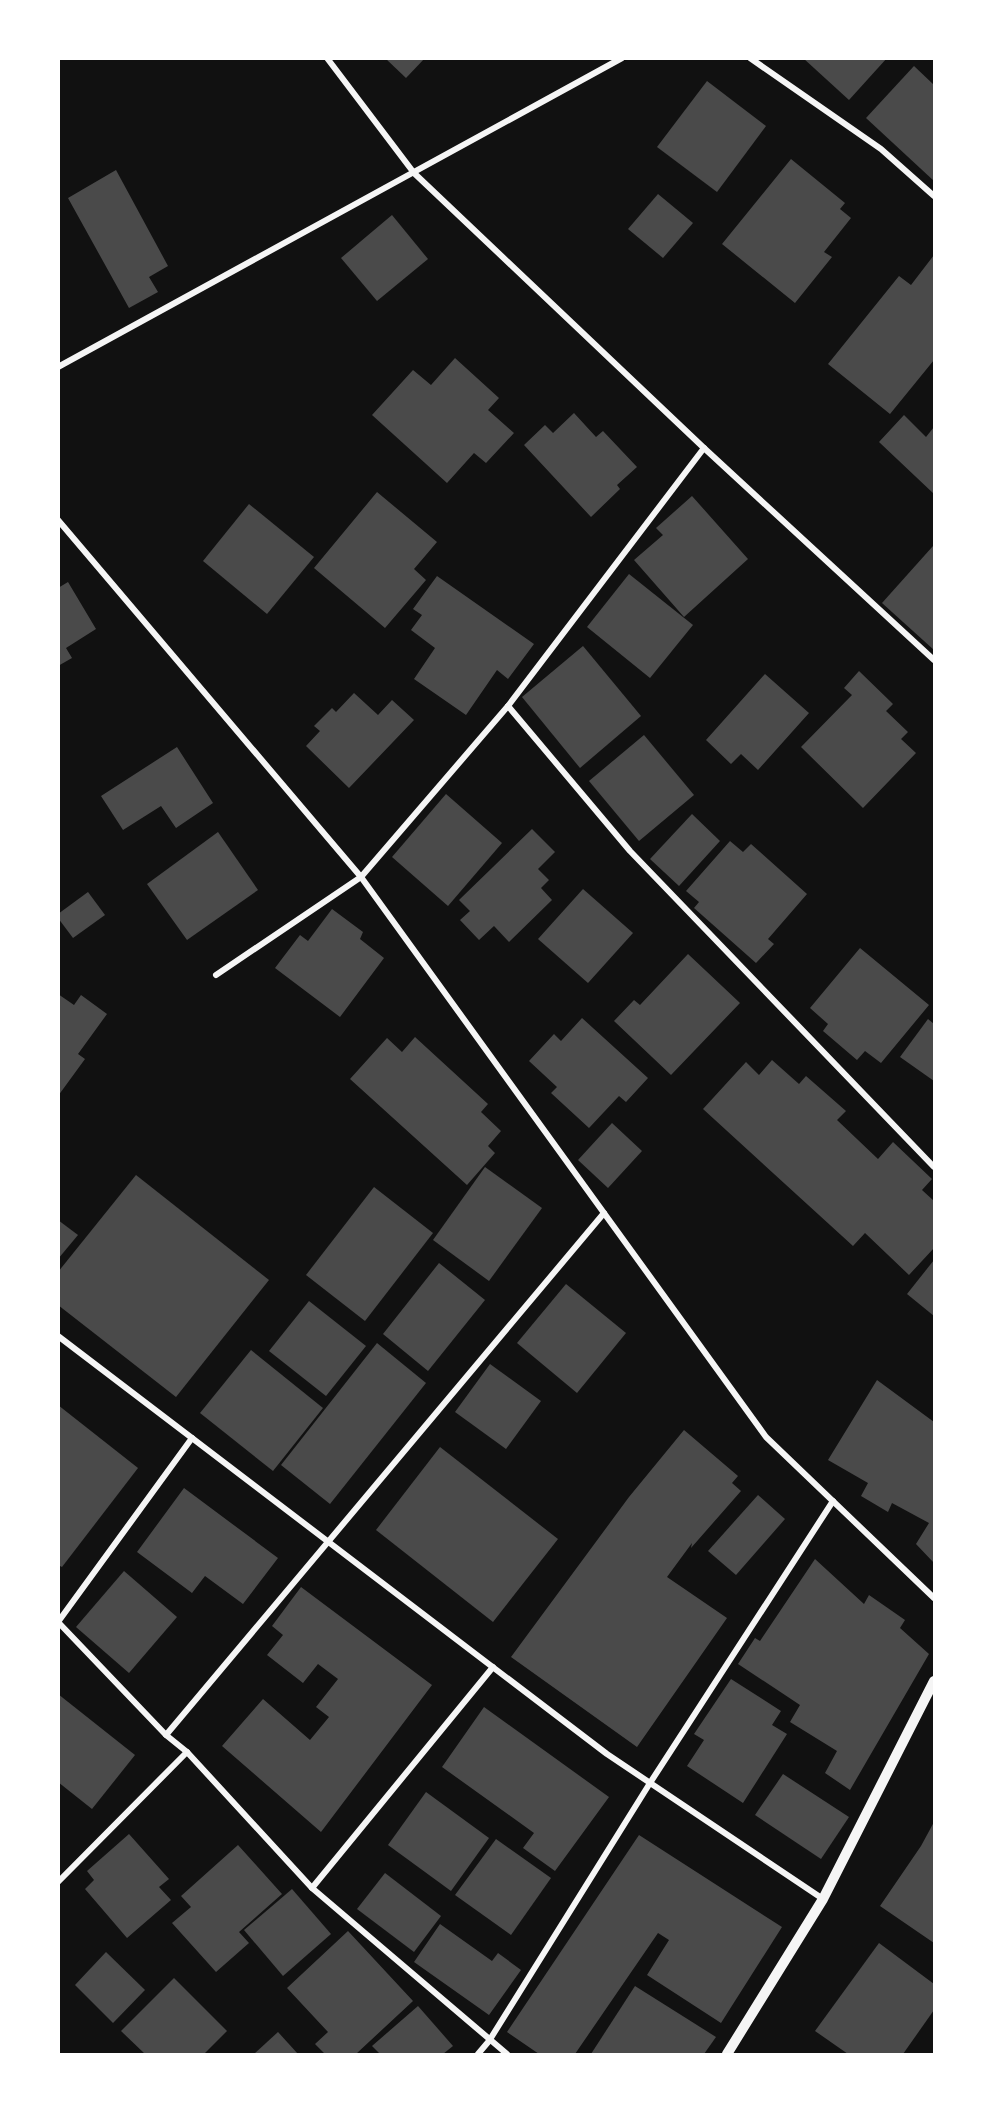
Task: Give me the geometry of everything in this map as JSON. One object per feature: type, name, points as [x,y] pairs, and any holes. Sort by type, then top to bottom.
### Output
[{"type":"street","points":[[327,58],[414,173],[704,448],[934,660]]},
{"type":"street","points":[[58,367],[622,58]]},
{"type":"street","points":[[750,58],[881,149],[934,196]]},
{"type":"street","points":[[216,975],[361,877],[508,706],[704,448]]},
{"type":"street","points":[[58,520],[361,877],[766,1437],[934,1598]]},
{"type":"street","points":[[508,706],[630,851],[934,1167]]},
{"type":"street","points":[[166,1735],[604,1213]]},
{"type":"street","points":[[58,1336],[607,1754],[823,1899]]},
{"type":"street","points":[[192,1438],[58,1622],[166,1735],[187,1752],[312,1888],[507,2055]]},
{"type":"street","points":[[478,2055],[489,2041],[650,1783],[833,1501]]},
{"type":"street","points":[[312,1888],[493,1667]]},
{"type":"street","points":[[727,2055],[823,1899],[934,1681]]},
{"type":"street","points":[[58,1882],[187,1752]]},
{"type":"building","points":[[385,58],[425,58],[406,78]]},
{"type":"building","points":[[803,58],[887,58],[849,100]]},
{"type":"building","points":[[914,66],[934,85],[934,181],[866,118]]},
{"type":"building","points":[[707,81],[766,126],[717,192],[657,147]]},
{"type":"building","points":[[791,159],[845,203],[840,209],[851,218],[824,252],[832,257],[795,303],[722,244]]},
{"type":"building","points":[[116,170],[168,266],[149,277],[158,292],[129,308],[68,198]]},
{"type":"building","points":[[658,194],[693,223],[663,258],[628,229]]},
{"type":"building","points":[[392,215],[428,259],[377,301],[341,258]]},
{"type":"building","points":[[934,255],[934,360],[890,414],[828,364],[899,276],[911,285]]},
{"type":"building","points":[[455,358],[499,398],[488,410],[514,433],[486,463],[474,453],[447,483],[372,415],[413,370],[431,385]]},
{"type":"building","points":[[574,413],[596,437],[603,431],[637,467],[617,485],[620,489],[591,517],[524,445],[545,425],[553,433]]},
{"type":"building","points":[[904,415],[926,437],[934,427],[934,494],[879,442]]},
{"type":"building","points":[[377,492],[437,542],[414,569],[426,580],[385,628],[314,568]]},
{"type":"building","points":[[692,496],[748,559],[684,617],[634,560],[663,535],[656,528]]},
{"type":"building","points":[[249,504],[314,557],[267,614],[203,561]]},
{"type":"building","points":[[934,547],[934,650],[882,603]]},
{"type":"building","points":[[629,574],[693,625],[650,678],[587,627]]},
{"type":"building","points":[[437,576],[534,644],[508,679],[497,670],[466,715],[414,679],[435,648],[411,630],[422,615],[413,609]]},
{"type":"building","points":[[68,582],[96,629],[66,648],[72,658],[58,666],[58,588]]},
{"type":"building","points":[[583,646],[641,716],[580,768],[522,697]]},
{"type":"building","points":[[859,671],[893,704],[886,711],[908,732],[901,739],[916,753],[863,808],[801,747],[852,695],[844,688]]},
{"type":"building","points":[[765,674],[809,713],[758,770],[741,754],[731,764],[706,740]]},
{"type":"building","points":[[354,693],[378,715],[392,700],[414,720],[349,788],[306,746],[320,731],[314,726],[332,708],[336,712]]},
{"type":"building","points":[[644,735],[694,795],[639,841],[589,781]]},
{"type":"building","points":[[177,747],[213,803],[176,828],[161,806],[123,830],[101,796]]},
{"type":"building","points":[[446,794],[502,843],[448,906],[392,857]]},
{"type":"building","points":[[692,814],[720,841],[679,886],[650,859]]},
{"type":"building","points":[[532,829],[555,852],[538,869],[549,880],[541,888],[552,900],[509,942],[494,926],[479,940],[460,920],[470,911],[459,900]]},
{"type":"building","points":[[218,832],[258,890],[187,940],[147,884]]},
{"type":"building","points":[[730,841],[743,852],[751,844],[807,894],[768,939],[774,944],[756,963],[694,908],[699,902],[686,891]]},
{"type":"building","points":[[583,889],[633,933],[588,983],[538,939]]},
{"type":"building","points":[[88,892],[105,915],[73,938],[58,918],[58,914]]},
{"type":"building","points":[[332,909],[363,932],[360,939],[384,958],[340,1017],[275,968],[300,935],[308,941]]},
{"type":"building","points":[[860,948],[929,1005],[881,1063],[865,1051],[857,1060],[823,1031],[828,1024],[810,1008]]},
{"type":"building","points":[[688,954],[740,1003],[671,1075],[614,1021],[634,1000],[640,1005]]},
{"type":"building","points":[[58,994],[74,1005],[81,995],[107,1014],[78,1054],[85,1059],[58,1096]]},
{"type":"building","points":[[582,1018],[648,1078],[626,1102],[619,1096],[589,1128],[551,1093],[557,1087],[529,1061],[554,1034],[561,1041]]},
{"type":"building","points":[[928,1019],[934,1024],[934,1081],[900,1057]]},
{"type":"building","points":[[415,1037],[488,1104],[481,1112],[501,1131],[488,1146],[495,1153],[467,1185],[350,1079],[387,1038],[402,1052]]},
{"type":"building","points":[[772,1060],[799,1084],[806,1076],[846,1111],[837,1120],[878,1159],[893,1142],[932,1179],[922,1190],[934,1201],[934,1248],[909,1275],[865,1233],[853,1246],[703,1109],[746,1062],[759,1075]]},
{"type":"building","points":[[612,1123],[642,1151],[608,1188],[578,1160]]},
{"type":"building","points":[[485,1167],[542,1208],[489,1281],[433,1240]]},
{"type":"building","points":[[136,1175],[269,1280],[176,1397],[58,1305],[58,1272]]},
{"type":"building","points":[[374,1187],[433,1233],[365,1321],[306,1275]]},
{"type":"building","points":[[58,1220],[78,1235],[58,1259]]},
{"type":"building","points":[[934,1260],[934,1316],[907,1294]]},
{"type":"building","points":[[439,1263],[485,1300],[428,1371],[383,1334]]},
{"type":"building","points":[[566,1284],[626,1333],[577,1393],[517,1343]]},
{"type":"building","points":[[309,1301],[366,1346],[326,1396],[269,1351]]},
{"type":"building","points":[[377,1343],[426,1383],[330,1504],[281,1465]]},
{"type":"building","points":[[251,1350],[323,1408],[273,1471],[200,1413]]},
{"type":"building","points":[[490,1364],[541,1401],[506,1449],[455,1412]]},
{"type":"building","points":[[877,1380],[934,1422],[934,1563],[916,1544],[929,1523],[892,1503],[888,1512],[861,1496],[868,1483],[828,1460]]},
{"type":"building","points":[[58,1405],[138,1468],[62,1567],[58,1565]]},
{"type":"building","points":[[684,1430],[738,1476],[732,1483],[741,1491],[691,1548],[692,1543],[667,1577],[727,1618],[637,1747],[511,1657],[629,1497]]},
{"type":"building","points":[[440,1447],[558,1539],[493,1622],[376,1530]]},
{"type":"building","points":[[184,1488],[278,1558],[243,1604],[205,1576],[192,1593],[137,1552]]},
{"type":"building","points":[[758,1495],[785,1519],[736,1575],[708,1551]]},
{"type":"building","points":[[815,1559],[864,1604],[869,1595],[905,1620],[900,1628],[929,1654],[850,1790],[825,1773],[837,1751],[790,1722],[800,1705],[738,1664],[755,1638],[760,1641]]},
{"type":"building","points":[[124,1571],[177,1617],[129,1673],[76,1627]]},
{"type":"building","points":[[301,1587],[432,1685],[321,1832],[222,1746],[263,1699],[310,1740],[329,1717],[316,1707],[338,1679],[318,1664],[303,1683],[267,1655],[283,1635],[272,1626]]},
{"type":"building","points":[[731,1679],[781,1711],[772,1725],[787,1734],[743,1803],[687,1766],[704,1740],[694,1734]]},
{"type":"building","points":[[58,1694],[135,1755],[92,1809],[58,1782]]},
{"type":"building","points":[[484,1707],[609,1797],[555,1871],[523,1848],[534,1833],[442,1767]]},
{"type":"building","points":[[783,1774],[849,1817],[821,1859],[755,1815]]},
{"type":"building","points":[[426,1792],[489,1838],[451,1891],[388,1845]]},
{"type":"building","points":[[934,1822],[934,1943],[880,1906],[921,1846]]},
{"type":"building","points":[[129,1834],[169,1879],[159,1887],[171,1900],[127,1938],[85,1889],[94,1880],[87,1871]]},
{"type":"building","points":[[639,1835],[782,1927],[721,2023],[647,1975],[669,1940],[658,1933],[575,2054],[539,2054],[507,2032]]},
{"type":"building","points":[[496,1839],[551,1878],[511,1935],[455,1895]]},
{"type":"building","points":[[238,1845],[282,1894],[239,1932],[249,1943],[216,1972],[172,1923],[191,1907],[181,1896]]},
{"type":"building","points":[[385,1873],[441,1916],[414,1952],[357,1909]]},
{"type":"building","points":[[292,1889],[331,1934],[283,1976],[244,1930]]},
{"type":"building","points":[[440,1924],[492,1961],[498,1953],[521,1970],[489,2015],[414,1962]]},
{"type":"building","points":[[348,1931],[413,2001],[356,2054],[325,2054],[315,2044],[328,2032],[287,1988]]},
{"type":"building","points":[[879,1943],[934,1984],[934,2010],[903,2054],[848,2054],[815,2031]]},
{"type":"building","points":[[106,1952],[145,1990],[113,2023],[75,1985]]},
{"type":"building","points":[[174,1978],[227,2031],[204,2054],[145,2054],[121,2031]]},
{"type":"building","points":[[635,1986],[716,2037],[704,2054],[591,2054]]},
{"type":"building","points":[[418,2006],[453,2046],[443,2054],[380,2054],[372,2046]]},
{"type":"building","points":[[278,2032],[298,2054],[254,2054]]}]
